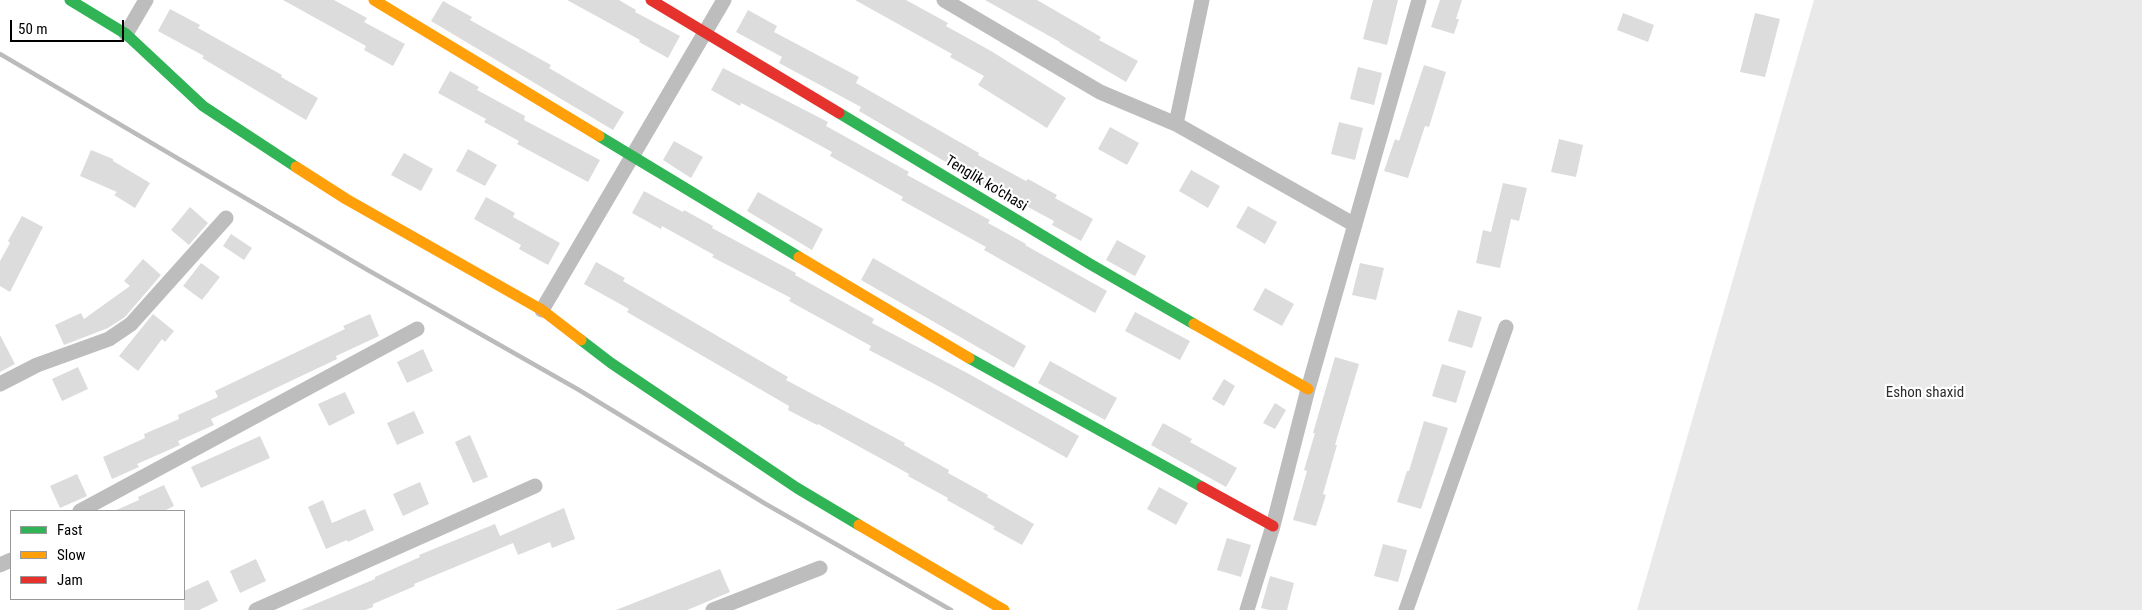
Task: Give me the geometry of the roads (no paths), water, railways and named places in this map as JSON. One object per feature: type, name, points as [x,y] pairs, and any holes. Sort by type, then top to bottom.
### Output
[{"type":"street","points":[[70,0],[126,34],[203,106],[346,199],[542,310],[611,363],[797,488],[1004,610]]},
{"type":"street","points":[[126,34],[146,0]]},
{"type":"street","points":[[374,0],[632,158],[949,346],[1273,526]]},
{"type":"street","name":"Tenglik ko'chasi","points":[[651,0],[1090,264],[1308,390]]},
{"type":"street","points":[[542,310],[724,0]]},
{"type":"street","points":[[944,0],[1100,92],[1176,124],[1355,225]]},
{"type":"street","points":[[1176,124],[1202,0]]},
{"type":"street","points":[[1247,610],[1273,526],[1308,390],[1419,0]]},
{"type":"street","points":[[0,384],[37,365],[109,339],[131,324],[226,218]]},
{"type":"street","points":[[1406,610],[1506,327]]},
{"type":"street","points":[[82,510],[417,329]]},
{"type":"street","points":[[256,610],[534,486]]},
{"type":"street","points":[[713,610],[820,568]]},
{"type":"waterway","points":[[0,54],[366,269],[579,390],[764,503],[951,610]]},
{"type":"park label","name":"Eshon shaxid","points":[[1925,393]]}]
